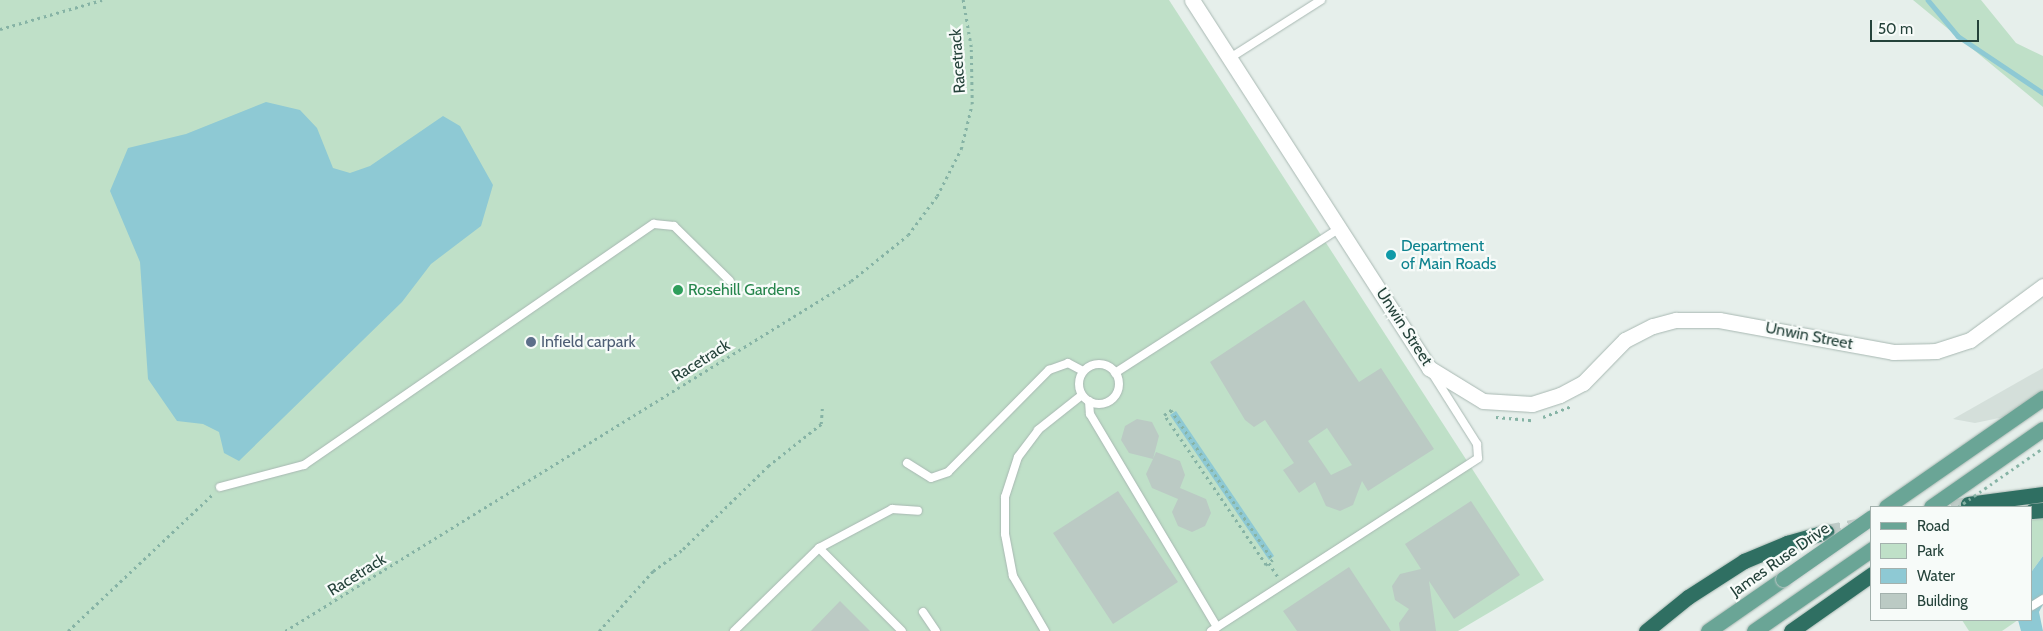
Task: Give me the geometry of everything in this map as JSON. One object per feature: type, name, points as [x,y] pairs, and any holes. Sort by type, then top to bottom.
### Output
[{"type":"highway","points":[[1963,506],[2043,494]]},
{"type":"highway","points":[[1646,631],[1688,598],[1744,561],[1787,543],[1826,532]]},
{"type":"highway","points":[[1791,631],[1870,575]]},
{"type":"main road","points":[[1887,506],[2043,398]]},
{"type":"main road","points":[[1932,506],[2043,429]]},
{"type":"main road","name":"James Ruse Drive","points":[[1708,631],[1870,518]]},
{"type":"main road","points":[[1754,631],[1870,550]]},
{"type":"street","name":"Unwin Street","points":[[1192,0],[1429,368],[1483,401],[1532,404],[1583,383],[1625,340],[1653,326],[1694,319],[1762,327],[1880,350],[1922,354],[1970,340],[2043,286]]},
{"type":"lane","points":[[1230,58],[1321,0]]},
{"type":"lane","points":[[220,487],[304,465],[654,224],[674,226],[730,281]]},
{"type":"lane","points":[[1115,373],[1340,228]]},
{"type":"lane","points":[[907,463],[931,478],[948,472],[1049,370],[1068,363],[1083,371]]},
{"type":"lane","points":[[1100,364],[1115,373],[1118,386],[1113,397],[1102,403],[1089,401],[1082,394],[1079,383],[1083,371],[1100,364]]},
{"type":"lane","points":[[1089,401],[1090,414],[1214,629],[1478,458],[1478,444],[1429,368]]},
{"type":"lane","points":[[1045,631],[1013,576],[1004,534],[1005,497],[1018,457],[1038,430],[1082,394]]},
{"type":"lane","points":[[734,631],[819,548],[892,509],[918,511]]},
{"type":"lane","points":[[819,548],[902,631]]},
{"type":"lane","points":[[923,612],[936,631]]},
{"type":"path","points":[[0,30],[102,0]]},
{"type":"path","name":"Racetrack","points":[[285,631],[851,281],[908,235],[937,196],[961,149],[972,104],[971,47],[963,0]]},
{"type":"path","points":[[599,631],[653,571],[683,549],[768,466],[821,424],[822,408]]},
{"type":"path","points":[[1171,410],[1273,560],[1269,563],[1266,565],[1164,415],[1171,410]]},
{"type":"path","points":[[1963,506],[2043,448]]},
{"type":"path","points":[[68,631],[220,487]]},
{"type":"path","points":[[1269,563],[1282,584]]},
{"type":"shaded area","points":[[2043,368],[2043,409],[1975,423],[1953,419]]},
{"type":"green space","name":"Rosehill Gardens","points":[[0,0],[1169,0],[1544,580],[1458,631],[0,631]]},
{"type":"green space","points":[[1913,0],[1981,0],[2016,43],[2043,56],[2043,107]]},
{"type":"green space","points":[[2043,519],[2043,556],[2033,570],[2033,520]]},
{"type":"green space","points":[[1963,621],[2017,621],[2002,631],[1969,631]]},
{"type":"water","points":[[266,102],[300,110],[317,128],[333,168],[350,173],[370,166],[443,116],[460,126],[493,185],[481,226],[431,264],[402,302],[239,461],[224,453],[219,432],[203,424],[177,421],[148,379],[140,262],[110,191],[128,148],[186,134]]},
{"type":"water","points":[[1176,411],[1274,556],[1269,560],[1170,415]]},
{"type":"water","points":[[2043,556],[2043,604],[2039,612],[2043,631],[2021,631],[2018,621],[2033,621],[2033,570]]},
{"type":"building","points":[[1304,300],[1359,382],[1381,368],[1434,449],[1368,491],[1362,481],[1353,505],[1340,511],[1326,506],[1315,482],[1299,493],[1283,470],[1294,463],[1265,420],[1254,427],[1245,420],[1210,362]],"holes":[[[1327,428],[1352,465],[1331,475],[1308,441]]]},
{"type":"building","points":[[1137,419],[1152,422],[1159,436],[1153,459],[1129,453],[1121,440],[1125,426]]},
{"type":"building","points":[[1156,452],[1180,461],[1185,475],[1180,488],[1206,499],[1211,513],[1205,526],[1192,532],[1178,526],[1172,512],[1178,499],[1152,488],[1146,474]]},
{"type":"building","points":[[1118,491],[1178,582],[1113,624],[1053,533]]},
{"type":"building","points":[[1471,501],[1520,575],[1454,619],[1429,581],[1436,631],[1400,631],[1399,623],[1409,609],[1395,600],[1392,586],[1400,574],[1421,569],[1405,544]]},
{"type":"building","points":[[1349,567],[1391,631],[1297,631],[1283,611]]},
{"type":"building","points":[[840,601],[870,631],[811,631]]},
{"type":"waterway","points":[[1928,0],[1958,36],[2043,93]]},
{"type":"tunnel","points":[[1957,506],[1968,504]]},
{"type":"tunnel","points":[[1826,532],[1862,525]]},
{"type":"place","name":"Department of Main Roads","points":[[1391,255]]},
{"type":"place","name":"Rosehill Gardens","points":[[678,290]]},
{"type":"place","name":"Infield carpark","points":[[531,342]]}]
